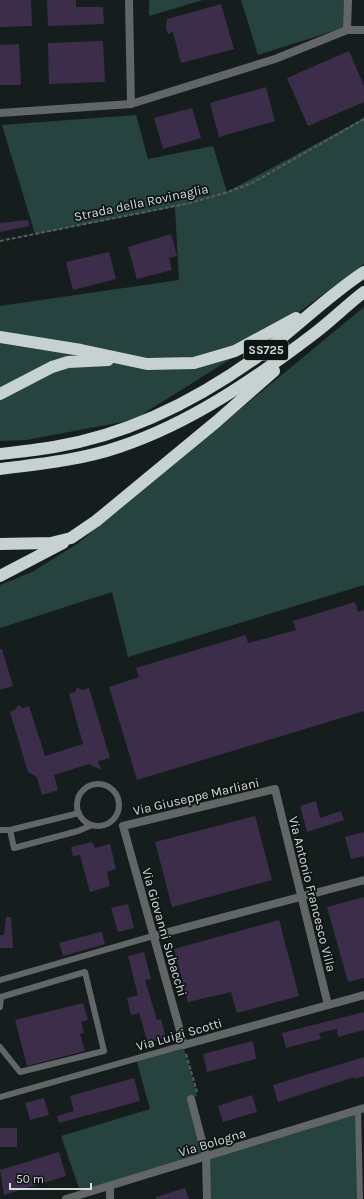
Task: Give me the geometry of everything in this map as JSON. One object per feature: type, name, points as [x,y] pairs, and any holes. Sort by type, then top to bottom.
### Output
[{"type":"highway","name":"SS725","points":[[0,454],[55,447],[109,434],[158,415],[199,394],[257,356],[300,324],[344,286],[364,272]]},
{"type":"highway","points":[[0,337],[81,350],[147,364],[194,363],[235,351],[279,329],[344,286]]},
{"type":"highway","name":"SS725","points":[[0,468],[60,462],[112,449],[165,428],[212,405],[317,332],[364,292]]},
{"type":"highway","points":[[0,576],[50,551],[96,520],[216,422],[317,332]]},
{"type":"highway","points":[[0,394],[52,367],[68,362],[120,359]]},
{"type":"highway","points":[[0,544],[51,544],[71,538]]},
{"type":"street","points":[[128,0],[132,104]]},
{"type":"street","points":[[347,30],[348,0]]},
{"type":"street","points":[[0,113],[132,104],[275,59],[347,30],[364,30]]},
{"type":"street","name":"Via Giuseppe Marliani","points":[[123,826],[275,789]]},
{"type":"street","name":"Via Antonio Francesco Villa","points":[[275,789],[328,1005]]},
{"type":"street","name":"Via Giovanni Subacchi","points":[[123,826],[184,1045]]},
{"type":"street","points":[[153,936],[364,880]]},
{"type":"street","name":"Via Luigi Scotti","points":[[184,1045],[364,996]]},
{"type":"street","points":[[192,1099],[206,1156],[207,1199]]},
{"type":"street","name":"Via Bologna","points":[[66,1199],[361,1109]]},
{"type":"street","points":[[110,1186],[110,1199]]},
{"type":"lane","points":[[10,830],[14,848],[78,831],[92,825],[106,824],[116,815],[119,802],[112,789],[99,784],[86,788],[78,799],[79,813],[82,818],[92,825]]},
{"type":"lane","points":[[0,830],[10,830],[79,813]]},
{"type":"lane","points":[[0,980],[153,936]]},
{"type":"lane","points":[[0,1008],[1,997],[85,972],[104,1051],[20,1072],[0,1047]]},
{"type":"lane","name":"Via Luigi Scotti","points":[[0,1096],[184,1045]]},
{"type":"lane","points":[[360,1199],[361,1109]]},
{"type":"path","name":"Strada della Rovinaglia","points":[[0,241],[190,203],[225,193],[252,183],[364,119]]},
{"type":"path","points":[[184,1045],[198,1097],[192,1099]]},
{"type":"shaded area","points":[[149,0],[203,0],[149,16]]},
{"type":"shaded area","points":[[241,0],[349,0],[349,26],[258,55]]},
{"type":"shaded area","points":[[136,115],[148,159],[213,146],[227,192],[364,118],[364,264],[263,339],[133,420],[26,440],[0,441],[0,306],[179,280],[175,207],[35,234],[2,125]]},
{"type":"shaded area","points":[[364,307],[364,585],[128,657],[112,592],[0,628],[0,585],[32,572],[77,544]]},
{"type":"shaded area","points":[[183,1046],[197,1096],[191,1097],[206,1155],[81,1194],[61,1136],[150,1109],[136,1059]]},
{"type":"shaded area","points":[[358,1111],[360,1199],[207,1199],[206,1155]]},
{"type":"building","points":[[0,0],[31,0],[32,26],[0,27]]},
{"type":"building","points":[[47,0],[76,0],[76,7],[103,7],[104,24],[48,26]]},
{"type":"building","points":[[221,4],[234,49],[181,63],[173,32],[168,34],[166,28],[167,19]]},
{"type":"building","points":[[103,41],[105,82],[49,84],[48,43]]},
{"type":"building","points":[[19,44],[21,85],[0,85],[0,45]]},
{"type":"building","points":[[349,51],[364,86],[364,102],[308,126],[287,78]]},
{"type":"building","points":[[266,87],[275,121],[219,137],[210,103]]},
{"type":"building","points":[[192,108],[201,138],[163,149],[154,118]]},
{"type":"building","points":[[28,220],[29,226],[0,232],[0,223]]},
{"type":"building","points":[[171,234],[177,256],[169,258],[172,270],[137,279],[128,247]]},
{"type":"building","points":[[109,252],[116,279],[73,290],[66,262]]},
{"type":"building","points":[[355,602],[358,612],[364,610],[364,711],[137,780],[109,687],[139,677],[136,668],[246,635],[248,643],[296,630],[293,621]]},
{"type":"building","points":[[0,649],[2,649],[13,686],[0,690]]},
{"type":"building","points":[[77,687],[82,690],[89,688],[110,758],[98,761],[101,770],[89,764],[54,775],[58,790],[42,795],[37,777],[28,772],[10,712],[15,710],[18,705],[23,708],[29,706],[45,756],[83,744],[69,694],[75,692]]},
{"type":"building","points":[[316,801],[320,818],[341,811],[344,820],[307,832],[300,806]]},
{"type":"building","points":[[255,816],[272,880],[172,907],[155,842]]},
{"type":"building","points":[[364,832],[364,856],[351,859],[345,837]]},
{"type":"building","points":[[92,842],[95,848],[110,844],[116,869],[107,872],[110,886],[90,892],[80,855],[73,856],[71,847]]},
{"type":"building","points":[[364,897],[364,978],[348,982],[327,907]]},
{"type":"building","points":[[128,904],[134,928],[118,932],[111,908]]},
{"type":"building","points":[[6,917],[11,917],[13,948],[0,948],[0,935],[4,935]]},
{"type":"building","points":[[279,920],[299,996],[237,1013],[231,992],[188,1002],[174,949]]},
{"type":"building","points":[[102,932],[105,944],[63,956],[59,943]]},
{"type":"building","points":[[144,952],[151,979],[145,980],[157,1020],[161,1019],[166,1038],[148,1043],[139,1013],[131,1015],[127,998],[138,995],[128,956]]},
{"type":"building","points":[[83,1003],[88,1020],[81,1022],[84,1033],[80,1034],[85,1051],[27,1066],[15,1020]]},
{"type":"building","points":[[364,1012],[364,1030],[338,1037],[337,1029],[319,1033],[321,1039],[286,1048],[282,1033]]},
{"type":"building","points":[[253,1041],[256,1059],[207,1072],[203,1054]]},
{"type":"building","points":[[364,1057],[364,1076],[355,1079],[354,1077],[278,1102],[273,1085]]},
{"type":"building","points":[[134,1078],[140,1101],[59,1123],[57,1116],[74,1111],[70,1096]]},
{"type":"building","points":[[252,1095],[257,1112],[223,1122],[218,1106]]},
{"type":"building","points":[[44,1098],[49,1115],[30,1120],[25,1103]]},
{"type":"building","points":[[0,1128],[17,1128],[17,1147],[0,1147]]},
{"type":"building","points":[[59,1152],[66,1176],[4,1195],[0,1170]]},
{"type":"building","points":[[185,1188],[189,1199],[156,1199],[156,1197]]}]
